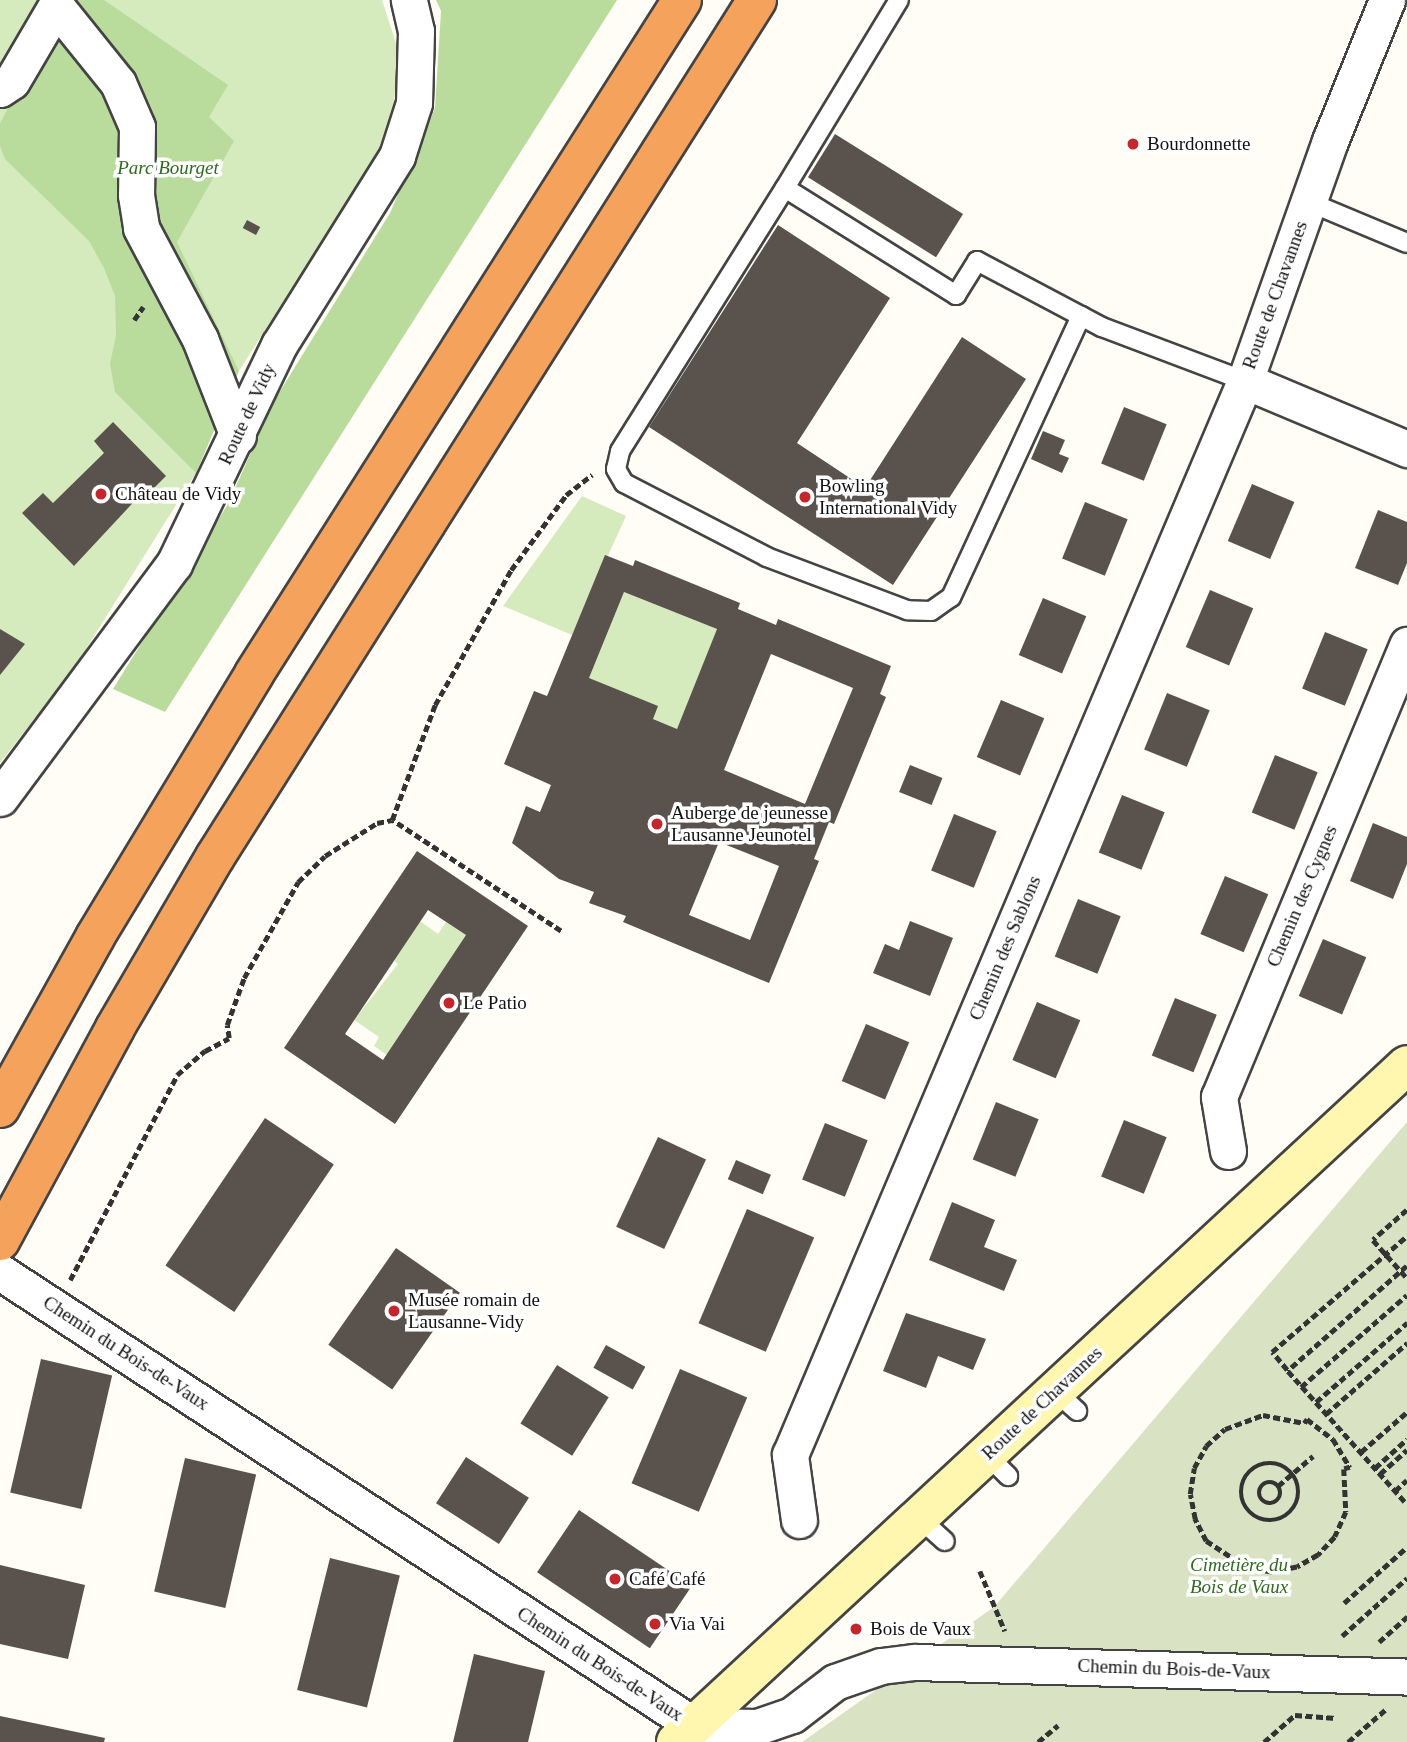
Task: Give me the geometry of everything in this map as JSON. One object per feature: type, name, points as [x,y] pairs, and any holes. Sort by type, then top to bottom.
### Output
[{"type":"highway","points":[[0,1108],[95,937],[254,674],[682,0]]},
{"type":"highway","points":[[2,1238],[115,1028],[215,857],[757,0]]},
{"type":"main road","name":"Route de Chavannes","points":[[685,1734],[932,1529],[1407,1065]]},
{"type":"street","name":"Route de Vidy","points":[[0,798],[174,564],[279,345],[397,156],[414,103],[416,31],[409,0]]},
{"type":"street","name":"Route de Chavannes","points":[[1387,0],[1309,202],[1245,381],[1407,449]]},
{"type":"street","points":[[0,89],[12,81],[56,2],[118,83],[133,110],[140,145],[136,195],[141,228],[200,339],[237,436]]},
{"type":"street","name":"Chemin des Sablons","points":[[799,1520],[790,1455],[1245,381]]},
{"type":"street","name":"Chemin des Cygnes","points":[[1228,1151],[1219,1097],[1407,645]]},
{"type":"street","name":"Chemin du Bois-de-Vaux","points":[[0,1272],[685,1734],[757,1727],[792,1715],[835,1682],[881,1666],[915,1661],[1407,1677]]},
{"type":"lane","points":[[899,0],[620,451],[616,469],[624,482],[767,557],[907,610],[931,611],[951,597],[1081,316]]},
{"type":"lane","points":[[785,188],[956,295],[977,261],[1081,316],[1245,381]]},
{"type":"lane","name":"Route de Chavannes","points":[[1309,202],[1407,243]]},
{"type":"path","points":[[392,820],[435,705],[510,570],[566,495],[593,474],[616,469]]},
{"type":"path","points":[[68,1284],[177,1075],[229,1038],[227,1025],[244,978],[298,882],[336,849],[377,823],[392,820],[561,931]]},
{"type":"path","points":[[1407,1210],[1373,1240],[1407,1278]]},
{"type":"path","points":[[1407,1236],[1272,1352],[1407,1504]]},
{"type":"path","points":[[1287,1371],[1407,1266]]},
{"type":"path","points":[[1301,1387],[1407,1295]]},
{"type":"path","points":[[1316,1402],[1407,1323]]},
{"type":"path","points":[[1326,1414],[1407,1343]]},
{"type":"path","points":[[1361,1452],[1407,1412]]},
{"type":"path","points":[[1263,1415],[1304,1423],[1307,1419],[1323,1429],[1350,1467],[1344,1469],[1346,1512],[1335,1537],[1318,1555],[1297,1567],[1260,1570],[1225,1558],[1206,1541],[1195,1519],[1190,1494],[1194,1468],[1206,1446],[1225,1429],[1263,1415]]},
{"type":"path","points":[[1375,1468],[1407,1439]]},
{"type":"path","points":[[1380,1474],[1407,1450]]},
{"type":"path","points":[[1278,1486],[1279,1500],[1262,1501],[1262,1485],[1278,1486],[1313,1456]]},
{"type":"path","points":[[1268,1463],[1293,1473],[1300,1492],[1293,1511],[1277,1521],[1249,1514],[1241,1487],[1250,1470],[1268,1463]]},
{"type":"path","points":[[1395,1490],[1407,1480]]},
{"type":"path","points":[[1344,1603],[1407,1547]]},
{"type":"path","points":[[980,1571],[1009,1641]]},
{"type":"path","points":[[1342,1636],[1407,1578]]},
{"type":"path","points":[[1368,1652],[1407,1617]]},
{"type":"path","points":[[1348,1742],[1387,1709]]},
{"type":"path","points":[[1264,1742],[1294,1715],[1336,1718]]},
{"type":"path","points":[[1038,1742],[1058,1725]]},
{"type":"green space","name":"Parc Bourget","points":[[0,0],[382,0],[398,49],[394,104],[380,149],[239,371],[196,473],[74,668],[0,763]]},
{"type":"green space","points":[[67,0],[104,0],[228,85],[209,117],[234,141],[177,242],[239,371],[196,473],[115,392],[110,364],[116,335],[115,296],[104,268],[89,241],[5,159],[0,146],[0,123]]},
{"type":"green space","points":[[436,0],[617,0],[165,712],[113,689],[228,504],[274,401],[390,213],[435,108],[441,11]]},
{"type":"green space","points":[[582,496],[626,516],[572,635],[503,606]]},
{"type":"green space","points":[[624,592],[717,629],[677,729],[653,719],[589,678]]},
{"type":"green space","points":[[420,921],[438,934],[446,922],[466,935],[387,1055],[374,1046],[379,1037],[354,1020],[398,964],[394,961]]},
{"type":"green space","name":"Cimetière du Bois de Vaux","points":[[1407,1122],[1407,1742],[802,1742],[994,1607]]},
{"type":"building","points":[[835,134],[963,214],[936,257],[808,177]]},
{"type":"building","points":[[247,220],[260,227],[256,235],[243,228]]},
{"type":"building","points":[[778,225],[890,298],[797,443],[865,488],[962,337],[1026,379],[893,585],[649,427]]},
{"type":"building","points":[[1124,407],[1167,424],[1144,481],[1101,464]]},
{"type":"building","name":"Château de Vidy","points":[[113,422],[166,476],[146,496],[143,492],[74,566],[22,513],[43,493],[53,503],[104,453],[94,441]]},
{"type":"building","points":[[1043,431],[1065,440],[1059,454],[1069,458],[1062,473],[1031,459]]},
{"type":"building","points":[[1252,484],[1294,502],[1270,559],[1228,541]]},
{"type":"building","points":[[1085,502],[1128,519],[1105,576],[1062,559]]},
{"type":"building","points":[[1378,510],[1407,522],[1407,563],[1398,585],[1355,568]]},
{"type":"building","points":[[605,555],[633,566],[635,560],[740,603],[738,609],[776,625],[778,619],[891,666],[880,694],[886,697],[834,824],[829,822],[814,859],[819,861],[769,983],[623,922],[626,916],[589,903],[594,892],[559,879],[512,843],[526,806],[540,812],[551,785],[504,764],[534,691],[547,696]],"holes":[[[624,592],[717,629],[677,729],[653,719],[658,706],[589,678]],[[771,654],[853,688],[805,804],[724,770]],[[719,842],[779,866],[750,940],[689,915]]]},
{"type":"building","points":[[1210,590],[1253,608],[1229,665],[1186,647]]},
{"type":"building","points":[[1043,598],[1086,616],[1062,673],[1019,655]]},
{"type":"building","points":[[0,629],[25,644],[0,675]]},
{"type":"building","points":[[1325,632],[1368,649],[1345,706],[1302,689]]},
{"type":"building","points":[[1167,693],[1210,710],[1187,767],[1144,750]]},
{"type":"building","points":[[1001,700],[1044,718],[1020,775],[977,757]]},
{"type":"building","points":[[1275,755],[1318,772],[1294,830],[1252,812]]},
{"type":"building","points":[[910,765],[942,778],[932,805],[899,792]]},
{"type":"building","points":[[1122,795],[1165,812],[1141,870],[1099,852]]},
{"type":"building","points":[[954,814],[997,831],[974,888],[931,871]]},
{"type":"building","points":[[1373,823],[1407,837],[1407,864],[1393,899],[1350,881]]},
{"type":"building","name":"Le Patio","points":[[417,851],[528,926],[395,1124],[284,1048]],"holes":[[[428,910],[466,935],[383,1060],[345,1034]]]},
{"type":"building","points":[[1225,876],[1268,894],[1244,952],[1200,934]]},
{"type":"building","points":[[1078,899],[1121,916],[1097,974],[1055,956]]},
{"type":"building","points":[[910,921],[953,938],[930,996],[873,973],[885,944],[899,950]]},
{"type":"building","points":[[1323,939],[1366,957],[1342,1014],[1299,996]]},
{"type":"building","points":[[1175,998],[1217,1015],[1193,1072],[1152,1055]]},
{"type":"building","points":[[1037,1002],[1080,1020],[1056,1078],[1012,1060]]},
{"type":"building","points":[[866,1024],[909,1042],[885,1099],[842,1081]]},
{"type":"building","points":[[996,1102],[1039,1119],[1015,1177],[973,1159]]},
{"type":"building","points":[[265,1118],[334,1164],[234,1312],[165,1266]]},
{"type":"building","points":[[1124,1120],[1167,1137],[1144,1194],[1101,1177]]},
{"type":"building","points":[[825,1123],[868,1140],[845,1197],[802,1180]]},
{"type":"building","points":[[658,1137],[706,1159],[664,1249],[616,1227]]},
{"type":"building","points":[[736,1160],[771,1175],[763,1194],[728,1179]]},
{"type":"building","points":[[952,1202],[995,1220],[984,1247],[1017,1260],[1004,1291],[929,1260]]},
{"type":"building","points":[[747,1209],[814,1238],[766,1352],[699,1323]]},
{"type":"building","points":[[396,1248],[460,1293],[392,1389],[328,1345]]},
{"type":"building","points":[[906,1313],[986,1339],[973,1370],[938,1356],[926,1388],[883,1371]]},
{"type":"building","points":[[606,1345],[645,1367],[633,1390],[593,1368]]},
{"type":"building","points":[[41,1359],[112,1375],[81,1509],[10,1492]]},
{"type":"building","points":[[557,1365],[609,1397],[572,1456],[520,1424]]},
{"type":"building","points":[[680,1369],[747,1398],[699,1512],[632,1483]]},
{"type":"building","points":[[466,1457],[529,1498],[499,1544],[436,1503]]},
{"type":"building","points":[[185,1458],[256,1474],[225,1608],[154,1591]]},
{"type":"building","name":"Café Café","points":[[579,1510],[692,1586],[650,1648],[537,1572]]},
{"type":"building","points":[[330,1558],[400,1575],[367,1707],[297,1690]]},
{"type":"building","points":[[0,1565],[85,1585],[68,1659],[0,1644]]},
{"type":"building","points":[[474,1654],[545,1671],[528,1742],[453,1742]]},
{"type":"building","points":[[0,1716],[105,1738],[104,1742],[0,1742]]},
{"type":"place","name":"Bourdonnette","points":[[1133,144]]},
{"type":"place","name":"Château de Vidy","points":[[101,494]]},
{"type":"place","name":"Bowling International Vidy","points":[[805,497]]},
{"type":"place","name":"Auberge de jeunesse Lausanne Jeunotel","points":[[657,824]]},
{"type":"place","name":"Le Patio","points":[[449,1003]]},
{"type":"place","name":"Musée romain de Lausanne-Vidy","points":[[394,1311]]},
{"type":"place","name":"Café Café","points":[[615,1579]]},
{"type":"place","name":"Via Vai","points":[[655,1624]]},
{"type":"place","name":"Bois de Vaux","points":[[856,1629]]}]
